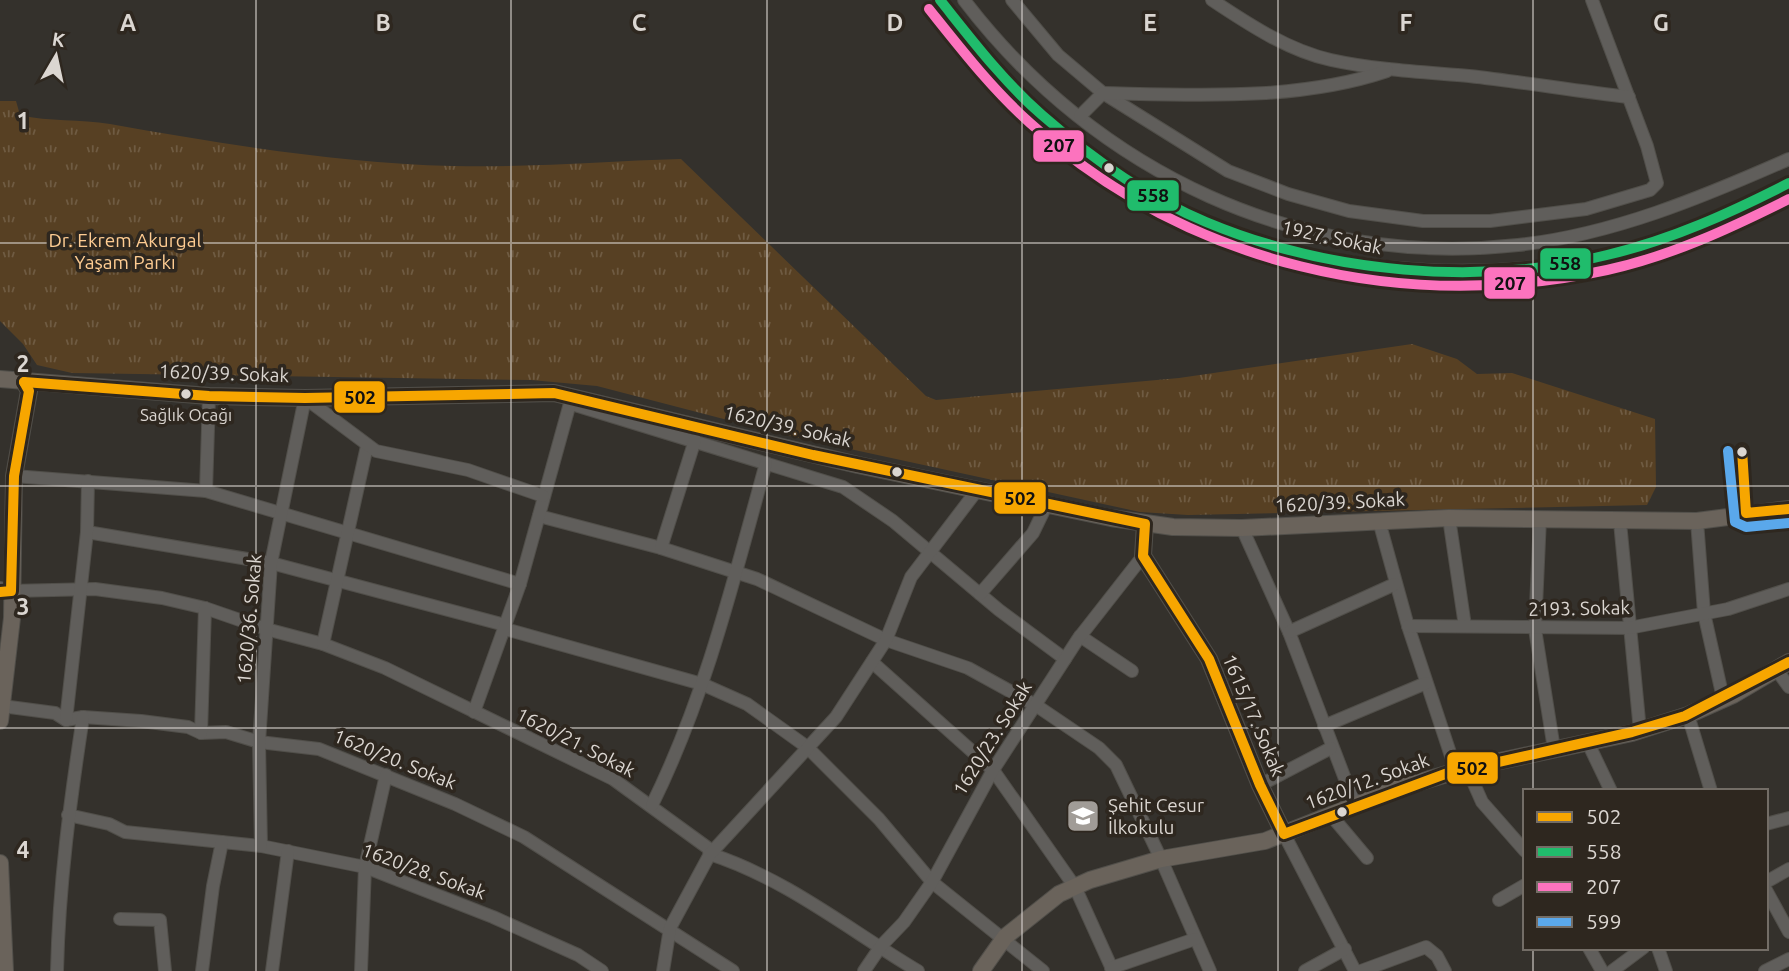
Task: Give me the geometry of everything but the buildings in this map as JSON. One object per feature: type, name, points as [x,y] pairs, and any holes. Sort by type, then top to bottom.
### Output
[{"type":"main road","name":"1620/39. Sokak","points":[[0,379],[209,396],[305,398],[502,393],[572,400],[813,455],[1145,524],[1242,528],[1449,518],[1540,517],[1620,522],[1698,521],[1746,513],[1767,513]]},
{"type":"main road","points":[[1,714],[12,618],[4,590],[15,528],[14,475],[29,391],[24,382]]},
{"type":"main road","points":[[1767,513],[1789,509]]},
{"type":"main road","points":[[1767,513],[1789,518]]},
{"type":"main road","points":[[1143,556],[1145,524]]},
{"type":"main road","name":"1615/17. Sokak","points":[[1143,556],[1209,659],[1260,785],[1284,834]]},
{"type":"main road","name":"1620/12. Sokak","points":[[981,971],[1005,937],[1059,894],[1075,887],[1161,859],[1213,848],[1247,846],[1284,834],[1355,804],[1461,769],[1640,731],[1688,715],[1783,666]]},
{"type":"main road","points":[[0,863],[3,961]]},
{"type":"street","name":"1927. Sokak","points":[[940,0],[997,71],[1042,115],[1123,175],[1206,222],[1265,243],[1339,260],[1386,268],[1447,272],[1542,265],[1656,242],[1730,213],[1789,183]]},
{"type":"street","name":"1927. Sokak","points":[[964,0],[1046,89],[1124,151],[1218,202],[1326,235],[1395,248],[1449,250],[1520,245],[1588,232],[1663,211],[1789,159]]},
{"type":"street","points":[[1012,0],[1058,55],[1104,93],[1228,171],[1288,194],[1349,211],[1423,221],[1490,222],[1586,209],[1650,190],[1657,183],[1629,97],[1592,0]]},
{"type":"street","points":[[1212,0],[1243,21],[1287,44],[1329,60],[1390,70],[1472,76],[1629,97]]},
{"type":"street","points":[[1080,116],[1104,93],[1201,95],[1303,88],[1351,81],[1390,70]]},
{"type":"street","points":[[206,491],[209,396]]},
{"type":"street","points":[[305,398],[376,451],[468,470],[543,496]]},
{"type":"street","name":"1620/36. Sokak","points":[[261,846],[259,742],[271,563],[305,398]]},
{"type":"street","points":[[474,712],[520,584],[572,400],[843,487],[893,521],[980,594],[1065,659]]},
{"type":"street","points":[[661,548],[695,440]]},
{"type":"street","points":[[323,644],[367,446]]},
{"type":"street","points":[[652,805],[679,751],[702,684],[766,463]]},
{"type":"street","points":[[14,475],[206,491],[520,584]]},
{"type":"street","points":[[66,720],[87,532],[88,481]]},
{"type":"street","points":[[663,971],[670,928],[710,854],[836,717],[886,640],[911,577],[978,489]]},
{"type":"street","points":[[980,594],[1033,533],[1047,504]]},
{"type":"street","points":[[539,516],[661,548],[736,573],[886,640],[968,668],[1037,706],[1099,748],[1115,765],[1161,859],[1210,971]]},
{"type":"street","points":[[1540,517],[1535,629],[1554,749]]},
{"type":"street","points":[[1449,518],[1465,625]]},
{"type":"street","points":[[1379,521],[1395,584],[1426,683],[1461,769],[1482,802],[1523,849]]},
{"type":"street","points":[[1698,521],[1704,613],[1723,698]]},
{"type":"street","points":[[1620,522],[1640,731]]},
{"type":"street","points":[[1242,528],[1289,632],[1331,748],[1355,804]]},
{"type":"street","points":[[87,532],[271,563],[339,580],[702,684],[747,704],[807,747],[878,819],[932,882],[981,923],[1005,937],[1043,971]]},
{"type":"street","name":"1620/23. Sokak","points":[[864,971],[932,882],[993,770],[1080,636],[1143,556]]},
{"type":"street","points":[[1289,632],[1395,584]]},
{"type":"street","name":"1620/21. Sokak","points":[[4,590],[81,589],[162,598],[205,608],[265,629],[323,644],[385,668],[603,774],[652,805],[708,848],[710,854],[735,862],[800,894],[918,971]]},
{"type":"street","name":"2193. Sokak","points":[[1408,625],[1535,629],[1629,628],[1704,613],[1789,589]]},
{"type":"street","points":[[201,733],[205,608]]},
{"type":"street","points":[[1080,636],[1132,671]]},
{"type":"street","points":[[872,662],[993,770],[1075,887],[1112,970],[1195,939]]},
{"type":"street","points":[[1783,666],[1789,687]]},
{"type":"street","points":[[1324,726],[1426,683]]},
{"type":"street","name":"1620/20. Sokak","points":[[1,714],[55,713],[66,720],[83,717],[188,727],[201,733],[226,732],[259,742],[319,750],[386,775],[524,837],[670,928],[733,971]]},
{"type":"street","points":[[1688,715],[1710,789]]},
{"type":"street","points":[[57,971],[68,815],[83,717]]},
{"type":"street","points":[[1588,743],[1610,789]]},
{"type":"street","points":[[1260,785],[1331,748]]},
{"type":"street","points":[[361,971],[365,867],[386,775]]},
{"type":"street","points":[[1330,814],[1367,858]]},
{"type":"street","name":"1620/28. Sokak","points":[[68,815],[109,824],[125,832],[261,846],[365,867],[493,917],[578,955],[602,971]]},
{"type":"street","points":[[1768,823],[1789,818]]},
{"type":"street","name":"1615/17. Sokak","points":[[1284,834],[1358,971]]},
{"type":"street","points":[[202,971],[213,886],[222,842]]},
{"type":"street","points":[[272,971],[288,851]]},
{"type":"street","points":[[1768,881],[1789,869]]},
{"type":"street","points":[[1499,900],[1523,886]]},
{"type":"street","points":[[1768,894],[1789,932]]},
{"type":"street","points":[[120,919],[160,920],[165,971]]},
{"type":"street","points":[[1358,971],[1426,947],[1437,957],[1445,971]]},
{"type":"street","points":[[1305,971],[1345,949]]},
{"type":"street","points":[[1590,950],[1602,971]]},
{"type":"street","points":[[1612,971],[1640,950]]},
{"type":"street","points":[[1659,950],[1666,971]]},
{"type":"street","points":[[1765,971],[1789,959]]},
{"type":"green space","name":"Dr. Ekrem Akurgal Yaşam Parkı","points":[[0,101],[16,101],[20,115],[31,117],[99,122],[238,145],[366,161],[481,166],[681,159],[926,396],[936,400],[1179,378],[1412,344],[1457,359],[1477,374],[1512,373],[1655,419],[1656,487],[1647,505],[1188,515],[1140,512],[781,434],[597,386],[531,380],[72,373],[37,365],[23,344],[0,321]]},
{"type":"transit line","name":"558","points":[[940,0],[1014,88],[1042,115],[1099,161],[1162,201],[1206,222],[1302,253],[1404,270],[1507,271],[1558,265],[1631,249],[1677,234],[1789,183]]},
{"type":"transit line","name":"207","points":[[929,9],[977,68],[1016,110],[1092,172],[1158,212],[1228,244],[1301,266],[1376,280],[1452,286],[1530,282],[1607,270],[1654,257],[1723,231],[1789,199]]},
{"type":"transit line","name":"502","points":[[24,382],[209,396],[305,398],[554,393],[813,455],[1145,524],[1143,556],[1209,659],[1260,785],[1284,834],[1445,774],[1632,732],[1685,716],[1789,662]]},
{"type":"transit line","name":"502","points":[[0,592],[11,591],[14,476],[29,391],[24,382]]},
{"type":"transit line","name":"502","points":[[1742,450],[1746,513],[1789,509]]},
{"type":"transit line","name":"599","points":[[1728,451],[1735,522],[1746,527],[1789,523]]},
{"type":"place","name":"Sağlık Ocağı","points":[[186,394]]},
{"type":"place","name":"Şehit Cesur İlkokulu","points":[[1083,816]]}]
